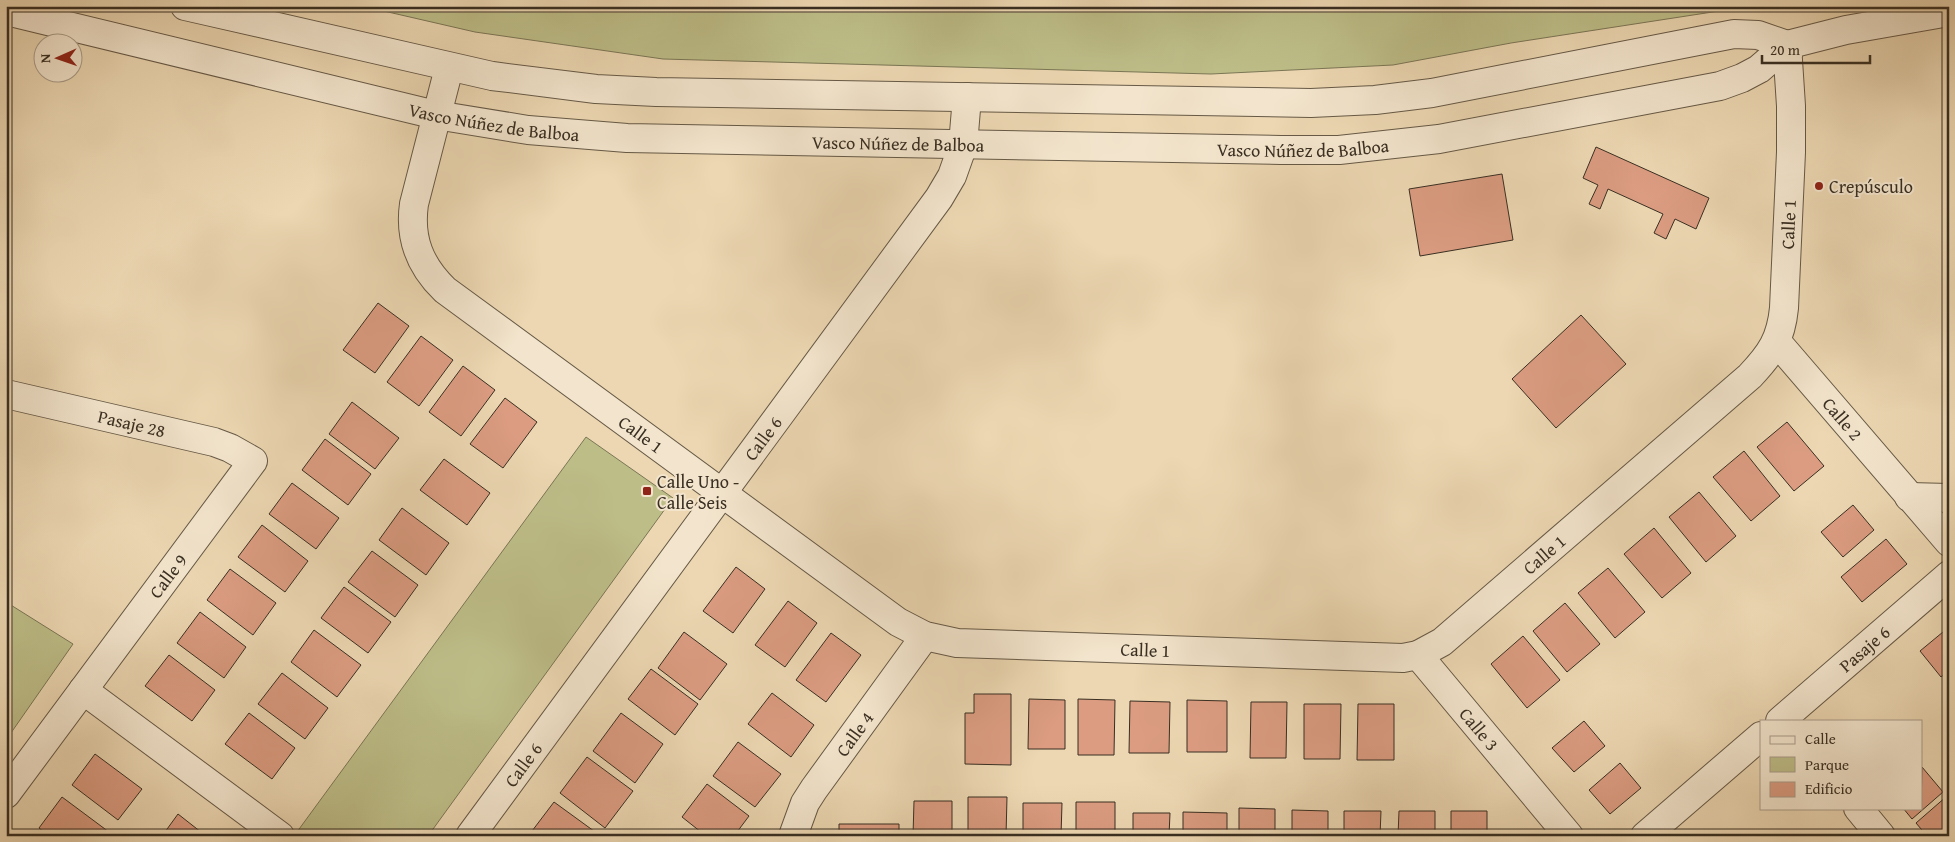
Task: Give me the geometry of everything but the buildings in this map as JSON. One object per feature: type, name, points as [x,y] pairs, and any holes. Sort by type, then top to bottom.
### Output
[{"type":"street","points":[[185,6],[449,68],[536,83],[596,89],[967,98],[1311,103],[1366,100],[1432,93],[1734,34],[1758,35],[1787,45]]},
{"type":"street","name":"Vasco Núñez de Balboa","points":[[6,11],[436,115],[491,125],[577,135],[963,145],[1338,150],[1440,140],[1720,86],[1759,69],[1787,45],[1855,28],[1949,12]]},
{"type":"street","name":"Calle 1","points":[[449,68],[412,218],[416,248],[423,264],[433,278],[445,290],[898,622],[925,636],[941,641],[967,643],[1403,658],[1418,655],[1442,642],[1750,376],[1765,361],[1777,342],[1782,326],[1784,308],[1792,152],[1787,45]]},
{"type":"street","name":"Calle 6","points":[[470,836],[927,215],[952,176],[963,145],[967,98]]},
{"type":"street","name":"Calle 2","points":[[1777,342],[1949,542]]},
{"type":"street","name":"Pasaje 28","points":[[6,394],[214,442],[230,448],[253,461]]},
{"type":"street","name":"Calle 9","points":[[6,794],[253,461]]},
{"type":"street","points":[[1909,496],[1949,498]]},
{"type":"street","name":"Pasaje 6","points":[[1783,720],[1949,575]]},
{"type":"street","name":"Calle 4","points":[[793,836],[805,802],[925,636]]},
{"type":"street","name":"Calle 3","points":[[1418,655],[1569,836]]},
{"type":"street","points":[[83,690],[277,835]]},
{"type":"street","points":[[1645,836],[1760,737]]},
{"type":"street","points":[[1541,836],[1542,803]]},
{"type":"street","points":[[1860,810],[1881,836]]},
{"type":"green space","points":[[362,6],[1740,6],[1719,11],[1511,43],[1393,65],[1211,74],[663,59],[475,32]]},
{"type":"green space","points":[[586,437],[673,498],[428,836],[294,836]]},
{"type":"green space","points":[[6,602],[73,644],[6,740]]},
{"type":"place","name":"Crepúsculo","points":[[1819,186]]},
{"type":"place","name":"Calle Uno - Calle Seis","points":[[647,491]]}]
